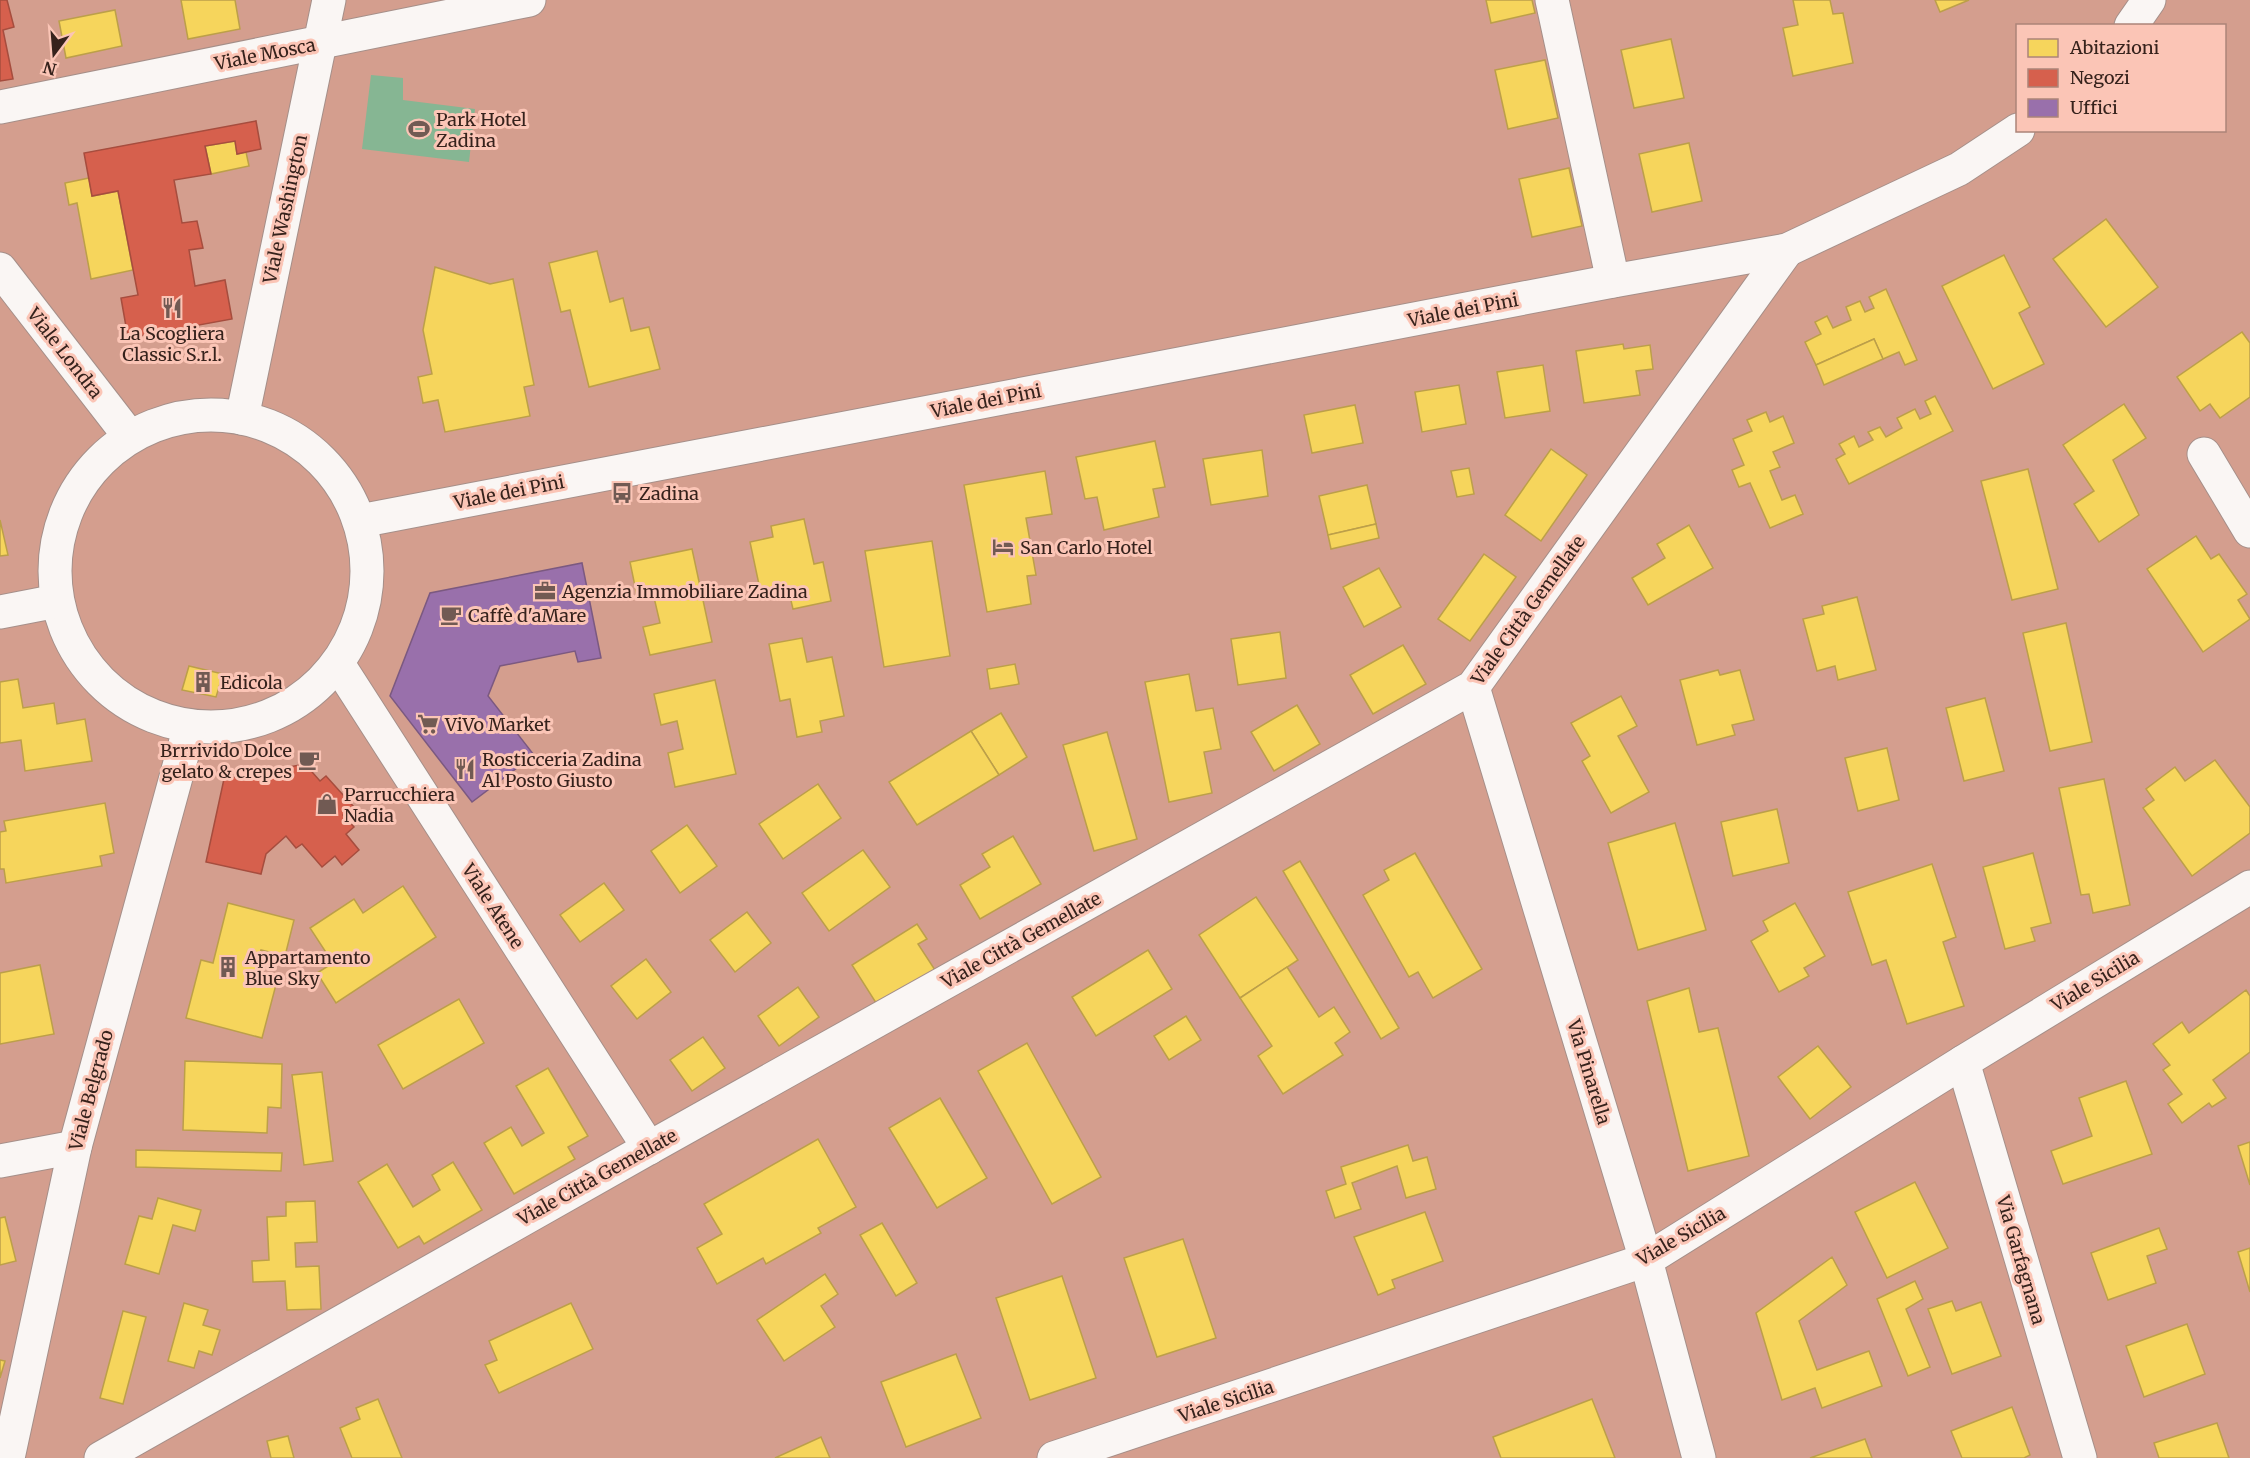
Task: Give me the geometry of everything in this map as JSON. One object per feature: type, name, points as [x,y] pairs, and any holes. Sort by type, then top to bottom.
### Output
[{"type":"street","name":"Viale Washington","points":[[242,418],[329,0]]},
{"type":"street","name":"Viale Mosca","points":[[0,107],[530,0]]},
{"type":"street","points":[[1552,0],[1613,281]]},
{"type":"street","points":[[2132,24],[2149,0]]},
{"type":"street","name":"Viale dei Pini","points":[[360,521],[1613,281],[1787,250],[1959,169],[2016,131]]},
{"type":"street","name":"Viale Città Gemellate","points":[[101,1458],[1473,687],[1787,250]]},
{"type":"street","name":"Viale Londra","points":[[0,269],[130,437]]},
{"type":"street","points":[[203,415],[242,418],[292,437],[333,473],[360,521],[367,558],[366,595],[356,632],[338,664],[308,694],[272,716],[232,727],[190,726],[144,712],[104,685],[74,647],[57,601],[55,554],[68,508],[94,468],[130,437],[165,422],[203,415]]},
{"type":"street","points":[[2204,454],[2250,531]]},
{"type":"street","points":[[0,612],[57,601]]},
{"type":"street","name":"Viale Atene","points":[[338,664],[649,1148]]},
{"type":"street","name":"Via Pinarella","points":[[1473,687],[1646,1260],[1699,1458]]},
{"type":"street","name":"Viale Belgrado","points":[[8,1458],[75,1147],[190,726]]},
{"type":"street","name":"Viale Sicilia","points":[[1054,1458],[1646,1260],[1963,1062],[2247,898]]},
{"type":"street","name":"Via Garfagnana","points":[[1963,1062],[2080,1458]]},
{"type":"street","points":[[0,1161],[75,1147]]},
{"type":"shaded area","points":[[0,0],[2250,0],[2250,1458],[0,1458]]},
{"type":"shaded area","name":"Park Hotel Zadina","points":[[371,75],[403,78],[403,100],[475,109],[469,162],[362,149]]},
{"type":"building: Abitazioni","points":[[181,0],[235,0],[240,29],[188,39]]},
{"type":"building: Abitazioni","points":[[1486,0],[1532,0],[1535,13],[1491,23]]},
{"type":"building: Abitazioni","points":[[1793,0],[1830,0],[1833,14],[1843,13],[1853,63],[1793,76],[1783,28],[1798,25]]},
{"type":"building: Abitazioni","points":[[1935,0],[1969,0],[1940,12]]},
{"type":"building: Abitazioni","points":[[115,10],[122,46],[66,58],[59,21]]},
{"type":"building: Abitazioni","points":[[1671,39],[1684,98],[1634,108],[1621,50]]},
{"type":"building: Abitazioni","points":[[1545,60],[1558,118],[1508,129],[1495,70]]},
{"type":"building: Abitazioni","points":[[235,141],[237,154],[246,152],[249,166],[211,174],[205,146]]},
{"type":"building: Abitazioni","points":[[1689,143],[1702,201],[1652,212],[1639,154]]},
{"type":"building: Abitazioni","points":[[1569,168],[1582,226],[1532,237],[1519,179]]},
{"type":"building: Abitazioni","points":[[89,178],[92,196],[118,191],[133,270],[91,279],[77,203],[69,205],[65,183]]},
{"type":"building: Abitazioni","points":[[2106,219],[2158,287],[2106,327],[2053,259]]},
{"type":"building: Abitazioni","points":[[597,251],[610,302],[623,298],[631,331],[649,327],[660,369],[589,387],[570,310],[561,312],[549,263]]},
{"type":"building: Abitazioni","points":[[2004,255],[2030,307],[2019,313],[2044,364],[1993,389],[1942,286]]},
{"type":"building: Abitazioni","points":[[435,267],[490,284],[513,279],[534,385],[524,387],[530,416],[445,432],[438,400],[423,403],[418,377],[432,374],[423,330]]},
{"type":"building: Abitazioni","points":[[1886,289],[1917,360],[1905,365],[1899,352],[1883,359],[1874,339],[1816,365],[1805,342],[1821,334],[1815,322],[1827,316],[1833,328],[1851,320],[1846,307],[1860,301],[1865,312],[1874,308],[1869,297]]},
{"type":"building: Abitazioni","points":[[2242,332],[2250,343],[2250,397],[2220,418],[2210,404],[2200,411],[2177,377]]},
{"type":"building: Abitazioni","points":[[1874,339],[1883,359],[1824,385],[1816,365]]},
{"type":"building: Abitazioni","points":[[1623,344],[1624,349],[1650,345],[1653,369],[1636,371],[1640,395],[1584,403],[1576,351]]},
{"type":"building: Abitazioni","points":[[1543,365],[1550,411],[1505,418],[1497,372]]},
{"type":"building: Abitazioni","points":[[1459,385],[1466,424],[1422,432],[1415,392]]},
{"type":"building: Abitazioni","points":[[1935,396],[1953,431],[1849,484],[1836,459],[1845,454],[1839,444],[1854,436],[1859,447],[1873,440],[1868,432],[1880,427],[1886,437],[1902,428],[1897,418],[1915,409],[1920,419],[1931,414],[1925,401]]},
{"type":"building: Abitazioni","points":[[2124,404],[2146,438],[2113,460],[2139,515],[2099,542],[2074,504],[2094,491],[2063,445]]},
{"type":"building: Abitazioni","points":[[1355,405],[1363,443],[1312,453],[1304,415]]},
{"type":"building: Abitazioni","points":[[1766,412],[1770,422],[1783,416],[1794,443],[1773,452],[1780,467],[1770,471],[1782,500],[1795,495],[1803,514],[1770,528],[1750,483],[1739,487],[1732,470],[1744,465],[1733,439],[1752,431],[1747,420]]},
{"type":"building: Abitazioni","points":[[1155,441],[1165,487],[1153,489],[1159,517],[1104,530],[1097,497],[1085,499],[1076,457]]},
{"type":"building: Abitazioni","points":[[1551,449],[1587,475],[1541,541],[1505,515]]},
{"type":"building: Abitazioni","points":[[1262,450],[1268,496],[1211,505],[1203,459]]},
{"type":"building: Abitazioni","points":[[1469,468],[1474,494],[1457,497],[1451,471]]},
{"type":"building: Abitazioni","points":[[2028,469],[2058,589],[2012,600],[1981,481]]},
{"type":"building: Abitazioni","name":"San Carlo Hotel","points":[[1045,471],[1052,514],[1026,518],[1036,575],[1027,576],[1031,604],[987,612],[964,485]]},
{"type":"building: Abitazioni","points":[[1367,485],[1376,524],[1328,535],[1319,496]]},
{"type":"building: Abitazioni","points":[[804,519],[814,564],[823,562],[831,601],[793,609],[788,588],[761,594],[750,542],[773,537],[771,526]]},
{"type":"building: Abitazioni","points":[[0,520],[8,555],[0,556]]},
{"type":"building: Abitazioni","points":[[1376,524],[1379,538],[1331,549],[1328,535]]},
{"type":"building: Abitazioni","points":[[1689,525],[1713,568],[1648,605],[1632,578],[1665,558],[1657,544]]},
{"type":"building: Abitazioni","points":[[2196,536],[2211,559],[2219,554],[2247,594],[2238,600],[2250,619],[2203,652],[2147,569]]},
{"type":"building: Abitazioni","points":[[932,541],[950,656],[884,667],[865,551]]},
{"type":"building: Abitazioni","points":[[692,549],[712,642],[650,655],[643,627],[660,623],[653,593],[637,596],[630,562]]},
{"type":"building: Abitazioni","points":[[1484,554],[1516,577],[1470,641],[1438,619]]},
{"type":"building: Abitazioni","points":[[1379,568],[1401,607],[1364,627],[1343,587]]},
{"type":"building: Abitazioni","points":[[1857,597],[1876,670],[1838,680],[1835,666],[1817,671],[1803,619],[1824,614],[1822,606]]},
{"type":"building: Abitazioni","points":[[2066,623],[2092,742],[2050,751],[2023,633]]},
{"type":"building: Abitazioni","points":[[1280,632],[1286,678],[1238,685],[1231,639]]},
{"type":"building: Abitazioni","points":[[802,638],[807,662],[832,657],[844,716],[820,721],[822,732],[797,737],[790,699],[780,701],[769,644]]},
{"type":"building: Abitazioni","points":[[1403,645],[1426,684],[1373,714],[1350,675]]},
{"type":"building: Abitazioni","points":[[1015,664],[1019,684],[990,689],[987,669]]},
{"type":"building: Abitazioni","name":"Edicola","points":[[189,666],[223,674],[216,697],[182,690]]},
{"type":"building: Abitazioni","points":[[1718,670],[1720,675],[1740,670],[1754,720],[1732,725],[1735,735],[1697,745],[1680,680]]},
{"type":"building: Abitazioni","points":[[1189,674],[1196,711],[1213,708],[1221,749],[1204,752],[1212,793],[1169,802],[1145,682]]},
{"type":"building: Abitazioni","points":[[18,679],[23,708],[54,703],[57,724],[85,719],[92,761],[25,771],[21,740],[0,743],[0,682]]},
{"type":"building: Abitazioni","points":[[715,680],[736,774],[675,787],[668,753],[683,749],[677,721],[661,725],[654,694]]},
{"type":"building: Abitazioni","points":[[1621,696],[1637,726],[1618,736],[1649,792],[1611,813],[1582,761],[1590,756],[1571,723]]},
{"type":"building: Abitazioni","points":[[1985,698],[2004,771],[1964,781],[1946,708]]},
{"type":"building: Abitazioni","points":[[1297,705],[1320,744],[1274,771],[1251,732]]},
{"type":"building: Abitazioni","points":[[1001,713],[1027,757],[999,775],[971,731]]},
{"type":"building: Abitazioni","points":[[971,731],[999,775],[917,825],[889,782]]},
{"type":"building: Abitazioni","points":[[1107,732],[1137,839],[1094,851],[1063,745]]},
{"type":"building: Abitazioni","points":[[1887,748],[1899,800],[1858,811],[1845,758]]},
{"type":"building: Abitazioni","points":[[2215,760],[2250,807],[2250,833],[2192,876],[2143,808],[2154,800],[2146,789],[2175,767],[2185,781]]},
{"type":"building: Abitazioni","points":[[2104,779],[2130,905],[2093,913],[2089,894],[2081,895],[2059,788]]},
{"type":"building: Abitazioni","points":[[818,784],[841,818],[783,859],[759,824]]},
{"type":"building: Abitazioni","points":[[105,803],[114,853],[100,856],[102,866],[6,883],[4,869],[0,869],[0,832],[6,831],[4,821]]},
{"type":"building: Abitazioni","points":[[1777,809],[1789,863],[1733,876],[1721,822]]},
{"type":"building: Abitazioni","points":[[1675,823],[1706,930],[1638,950],[1608,843]]},
{"type":"building: Abitazioni","points":[[687,825],[717,866],[680,893],[651,851]]},
{"type":"building: Abitazioni","points":[[1013,836],[1041,884],[980,919],[960,885],[990,867],[982,854]]},
{"type":"building: Abitazioni","points":[[863,850],[890,887],[829,931],[802,893]]},
{"type":"building: Abitazioni","points":[[1415,853],[1482,969],[1433,998],[1418,972],[1409,977],[1363,895],[1389,880],[1384,870]]},
{"type":"building: Abitazioni","points":[[2033,853],[2051,923],[2031,928],[2035,941],[2005,949],[1983,867]]},
{"type":"building: Abitazioni","points":[[1300,861],[1399,1028],[1381,1039],[1283,871]]},
{"type":"building: Abitazioni","points":[[1932,864],[1956,937],[1943,942],[1964,1006],[1907,1024],[1886,960],[1872,965],[1848,892]]},
{"type":"building: Abitazioni","points":[[604,883],[624,910],[580,942],[560,915]]},
{"type":"building: Abitazioni","points":[[403,886],[436,937],[336,1003],[317,973],[333,963],[310,928],[354,899],[363,913]]},
{"type":"building: Abitazioni","points":[[1256,897],[1298,960],[1240,998],[1199,935]]},
{"type":"building: Abitazioni","name":"Appartamento Blue Sky","points":[[228,903],[294,920],[285,956],[261,950],[256,971],[278,977],[262,1038],[186,1018],[201,960],[213,963]]},
{"type":"building: Abitazioni","points":[[1795,903],[1825,956],[1804,968],[1809,976],[1779,992],[1751,941],[1768,931],[1763,921]]},
{"type":"building: Abitazioni","points":[[747,912],[771,943],[735,972],[710,940]]},
{"type":"building: Abitazioni","points":[[917,924],[927,939],[918,944],[935,970],[878,1006],[852,965]]},
{"type":"building: Abitazioni","points":[[1148,950],[1172,989],[1096,1036],[1072,997]]},
{"type":"building: Abitazioni","points":[[646,959],[671,992],[637,1019],[611,986]]},
{"type":"building: Abitazioni","points":[[40,965],[54,1034],[0,1044],[0,973]]},
{"type":"building: Abitazioni","points":[[1287,967],[1319,1017],[1334,1007],[1350,1032],[1335,1043],[1343,1055],[1283,1094],[1258,1056],[1272,1046],[1240,998]]},
{"type":"building: Abitazioni","points":[[798,987],[819,1017],[779,1046],[758,1016]]},
{"type":"building: Abitazioni","points":[[1689,988],[1699,1032],[1718,1028],[1749,1156],[1688,1171],[1647,1001]]},
{"type":"building: Abitazioni","points":[[2246,990],[2250,996],[2250,1052],[2213,1080],[2226,1098],[2212,1107],[2209,1103],[2182,1123],[2168,1104],[2182,1094],[2163,1070],[2170,1065],[2153,1044],[2182,1022],[2189,1033]]},
{"type":"building: Abitazioni","points":[[459,999],[484,1043],[403,1089],[378,1045]]},
{"type":"building: Abitazioni","points":[[1186,1016],[1201,1040],[1169,1060],[1154,1036]]},
{"type":"building: Abitazioni","points":[[703,1037],[725,1068],[692,1091],[670,1060]]},
{"type":"building: Abitazioni","points":[[1027,1043],[1101,1177],[1052,1204],[978,1071]]},
{"type":"building: Abitazioni","points":[[1818,1046],[1851,1087],[1810,1119],[1778,1077]]},
{"type":"building: Abitazioni","points":[[185,1061],[282,1064],[281,1108],[268,1107],[267,1133],[183,1130]]},
{"type":"building: Abitazioni","points":[[548,1068],[588,1136],[568,1147],[575,1159],[514,1194],[484,1143],[511,1127],[522,1146],[544,1133],[516,1086]]},
{"type":"building: Abitazioni","points":[[322,1072],[333,1161],[304,1165],[292,1075]]},
{"type":"building: Abitazioni","points":[[2126,1081],[2152,1154],[2063,1184],[2051,1151],[2092,1136],[2079,1098]]},
{"type":"building: Abitazioni","points":[[940,1098],[987,1178],[937,1208],[889,1128]]},
{"type":"building: Abitazioni","points":[[818,1139],[856,1207],[818,1228],[821,1233],[766,1264],[763,1258],[717,1284],[697,1248],[722,1234],[704,1204]]},
{"type":"building: Abitazioni","points":[[2250,1142],[2250,1185],[2238,1146]]},
{"type":"building: Abitazioni","points":[[1408,1145],[1413,1161],[1427,1157],[1436,1189],[1406,1198],[1397,1166],[1352,1183],[1361,1209],[1335,1218],[1326,1191],[1346,1184],[1341,1167]]},
{"type":"building: Abitazioni","points":[[136,1150],[282,1153],[281,1171],[136,1167]]},
{"type":"building: Abitazioni","points":[[453,1162],[482,1210],[424,1244],[419,1236],[398,1248],[358,1182],[387,1164],[413,1207],[440,1190],[432,1175]]},
{"type":"building: Abitazioni","points":[[1915,1182],[1948,1248],[1887,1278],[1855,1212]]},
{"type":"building: Abitazioni","points":[[158,1198],[201,1210],[195,1231],[173,1225],[159,1274],[125,1264],[139,1216],[152,1219]]},
{"type":"building: Abitazioni","points":[[315,1201],[317,1242],[295,1243],[296,1267],[319,1266],[321,1309],[287,1310],[285,1281],[253,1282],[252,1261],[269,1260],[267,1217],[286,1216],[286,1202]]},
{"type":"building: Abitazioni","points":[[1425,1212],[1443,1261],[1392,1280],[1395,1288],[1378,1295],[1354,1237]]},
{"type":"building: Abitazioni","points":[[5,1217],[16,1261],[0,1265],[0,1218]]},
{"type":"building: Abitazioni","points":[[882,1223],[917,1283],[896,1296],[860,1235]]},
{"type":"building: Abitazioni","points":[[2159,1228],[2167,1249],[2147,1256],[2156,1283],[2108,1300],[2091,1253]]},
{"type":"building: Abitazioni","points":[[1183,1239],[1216,1338],[1157,1357],[1124,1258]]},
{"type":"building: Abitazioni","points":[[2250,1248],[2250,1292],[2238,1252]]},
{"type":"building: Abitazioni","points":[[1832,1257],[1847,1285],[1799,1321],[1817,1370],[1869,1351],[1882,1386],[1822,1408],[1815,1388],[1782,1400],[1756,1313]]},
{"type":"building: Abitazioni","points":[[825,1274],[838,1294],[821,1306],[835,1327],[784,1361],[757,1320]]},
{"type":"building: Abitazioni","points":[[1062,1276],[1096,1378],[1030,1400],[996,1298]]},
{"type":"building: Abitazioni","points":[[1915,1281],[1923,1299],[1906,1309],[1930,1367],[1908,1376],[1877,1299]]},
{"type":"building: Abitazioni","points":[[1952,1301],[1956,1311],[1981,1302],[2001,1356],[1952,1374],[1928,1309]]},
{"type":"building: Abitazioni","points":[[184,1303],[208,1310],[203,1325],[220,1330],[212,1355],[199,1351],[194,1368],[168,1361]]},
{"type":"building: Abitazioni","points":[[571,1303],[593,1349],[499,1393],[485,1365],[497,1360],[489,1341]]},
{"type":"building: Abitazioni","points":[[123,1311],[146,1317],[123,1404],[100,1398]]},
{"type":"building: Abitazioni","points":[[2187,1324],[2205,1374],[2144,1397],[2126,1346]]},
{"type":"building: Abitazioni","points":[[956,1354],[981,1418],[906,1447],[881,1382]]},
{"type":"building: Abitazioni","points":[[0,1360],[5,1361],[0,1378]]},
{"type":"building: Abitazioni","points":[[378,1399],[402,1458],[352,1458],[340,1428],[360,1419],[356,1408]]},
{"type":"building: Abitazioni","points":[[1592,1399],[1615,1458],[1501,1458],[1493,1437]]},
{"type":"building: Abitazioni","points":[[2012,1407],[2030,1455],[2024,1458],[1962,1458],[1951,1431]]},
{"type":"building: Abitazioni","points":[[2217,1423],[2229,1458],[2159,1458],[2154,1443]]},
{"type":"building: Abitazioni","points":[[288,1436],[294,1458],[271,1458],[267,1441]]},
{"type":"building: Abitazioni","points":[[821,1437],[830,1458],[775,1458]]},
{"type":"building: Abitazioni","points":[[1865,1439],[1872,1458],[1810,1458]]},
{"type":"building: Negozi","points":[[0,0],[7,0],[14,27],[3,30],[13,79],[0,81]]},
{"type":"building: Negozi","points":[[256,121],[261,149],[237,154],[235,141],[205,146],[211,174],[174,180],[182,223],[197,221],[203,248],[189,250],[195,286],[225,280],[232,319],[128,338],[121,298],[138,295],[118,191],[92,196],[84,153]]},
{"type":"building: Negozi","points":[[305,764],[320,781],[326,776],[353,806],[343,815],[354,827],[346,834],[359,850],[342,865],[335,856],[322,867],[302,844],[296,848],[286,836],[266,854],[261,874],[206,862],[224,779]]},
{"type":"building: Uffici","points":[[582,563],[601,658],[578,662],[575,651],[500,666],[488,696],[534,755],[472,802],[390,696],[430,593]]},
{"type":"place","name":"Park Hotel Zadina","points":[[419,129]]},
{"type":"place","name":"La Scogliera Classic S.r.l.","points":[[172,308]]},
{"type":"place","name":"Zadina","points":[[622,493]]},
{"type":"place","name":"San Carlo Hotel","points":[[1003,547]]},
{"type":"place","name":"Agenzia Immobiliare Zadina","points":[[545,591]]},
{"type":"place","name":"Caffè d'aMare","points":[[451,615]]},
{"type":"place","name":"Edicola","points":[[203,682]]},
{"type":"place","name":"ViVo Market","points":[[428,724]]},
{"type":"place","name":"Brrrivido Dolce gelato & crepes","points":[[309,760]]},
{"type":"place","name":"Rosticceria Zadina Al Posto Giusto","points":[[465,769]]},
{"type":"place","name":"Parrucchiera Nadia","points":[[327,804]]},
{"type":"place","name":"Appartamento Blue Sky","points":[[228,967]]}]
